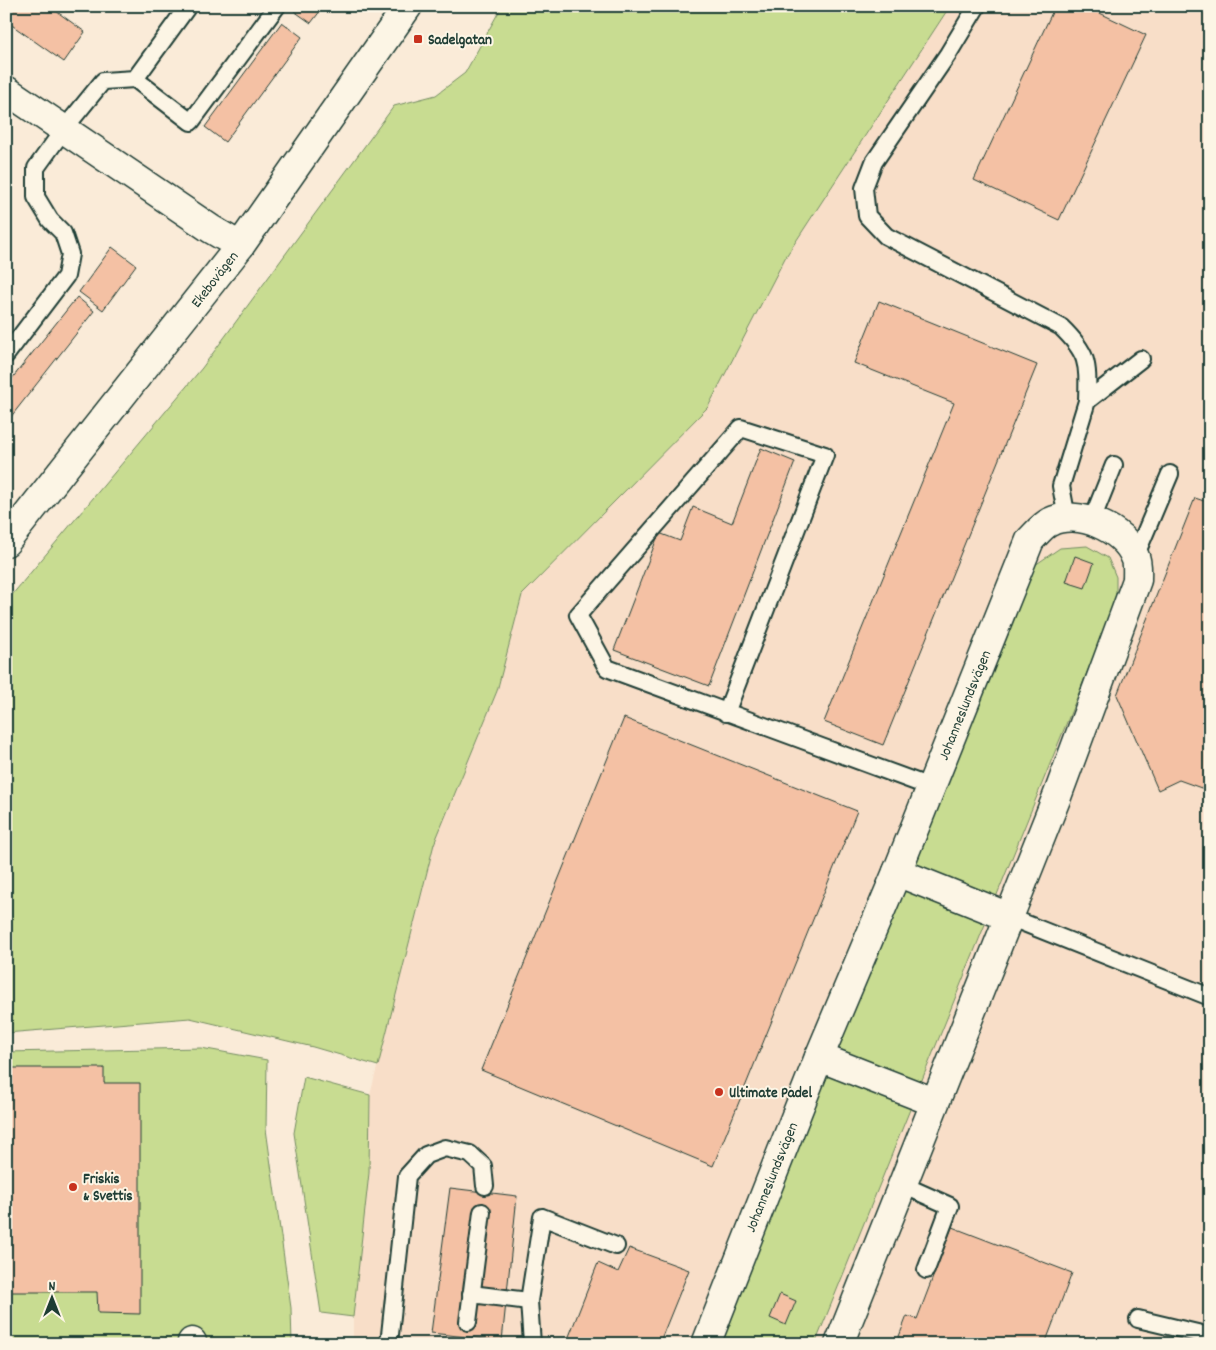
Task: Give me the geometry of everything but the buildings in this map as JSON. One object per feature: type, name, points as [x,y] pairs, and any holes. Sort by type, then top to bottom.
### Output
[{"type":"street","name":"Ekebovägen","points":[[6,542],[240,246],[408,6]]},
{"type":"street","points":[[6,90],[211,230],[240,246]]},
{"type":"street","points":[[839,1344],[1058,794],[1137,580],[1135,557],[1114,530],[1079,519]]},
{"type":"street","name":"Johanneslundsvägen","points":[[706,1344],[820,1056],[897,872],[1030,540],[1050,522],[1079,519]]},
{"type":"street","points":[[897,872],[1009,917]]},
{"type":"street","points":[[820,1056],[934,1102]]},
{"type":"lane","points":[[135,79],[188,6]]},
{"type":"lane","points":[[6,355],[66,276],[70,254],[63,234],[50,220],[36,198],[36,168],[64,130],[103,81],[135,79],[192,122],[277,6]]},
{"type":"lane","points":[[977,6],[948,54],[874,162],[864,188],[867,216],[886,236],[1061,327],[1078,343],[1088,368],[1088,401],[1061,486],[1079,519],[1114,465]]},
{"type":"lane","points":[[1088,401],[1141,359]]},
{"type":"lane","points":[[726,712],[825,456],[741,428],[578,615],[607,668],[726,712],[930,787]]},
{"type":"lane","points":[[1135,557],[1170,474]]},
{"type":"lane","points":[[1009,917],[1210,997]]},
{"type":"lane","points":[[389,1344],[407,1176],[426,1155],[446,1148],[470,1154],[484,1166],[485,1186]]},
{"type":"lane","points":[[903,1185],[950,1206],[926,1270]]},
{"type":"lane","points":[[468,1322],[482,1212]]},
{"type":"lane","points":[[532,1344],[529,1302],[542,1217],[616,1246]]},
{"type":"lane","points":[[471,1294],[529,1302]]},
{"type":"lane","points":[[1138,1319],[1210,1336]]},
{"type":"shaded area","points":[[950,6],[1210,6],[1210,1344],[353,1344],[353,1317],[369,1173],[370,1095],[434,844],[497,691],[522,595],[708,407],[785,258]]},
{"type":"green space","points":[[502,6],[950,6],[785,258],[708,407],[522,595],[497,691],[434,844],[378,1066],[313,1047],[190,1018],[6,1033],[6,602],[202,368],[394,106],[436,95],[465,73]]},
{"type":"green space","points":[[1087,546],[1108,558],[1116,577],[1116,601],[815,1344],[716,1344],[1035,565],[1060,548]]},
{"type":"green space","points":[[201,1048],[267,1060],[266,1129],[291,1308],[292,1344],[6,1344],[6,1052]]},
{"type":"green space","points":[[304,1077],[370,1095],[369,1173],[353,1317],[321,1313],[294,1133]]},
{"type":"place","name":"Sadelgatan","points":[[418,39]]},
{"type":"place","name":"Ultimate Padel","points":[[719,1092]]},
{"type":"place","name":"Friskis & Svettis","points":[[73,1187]]}]
